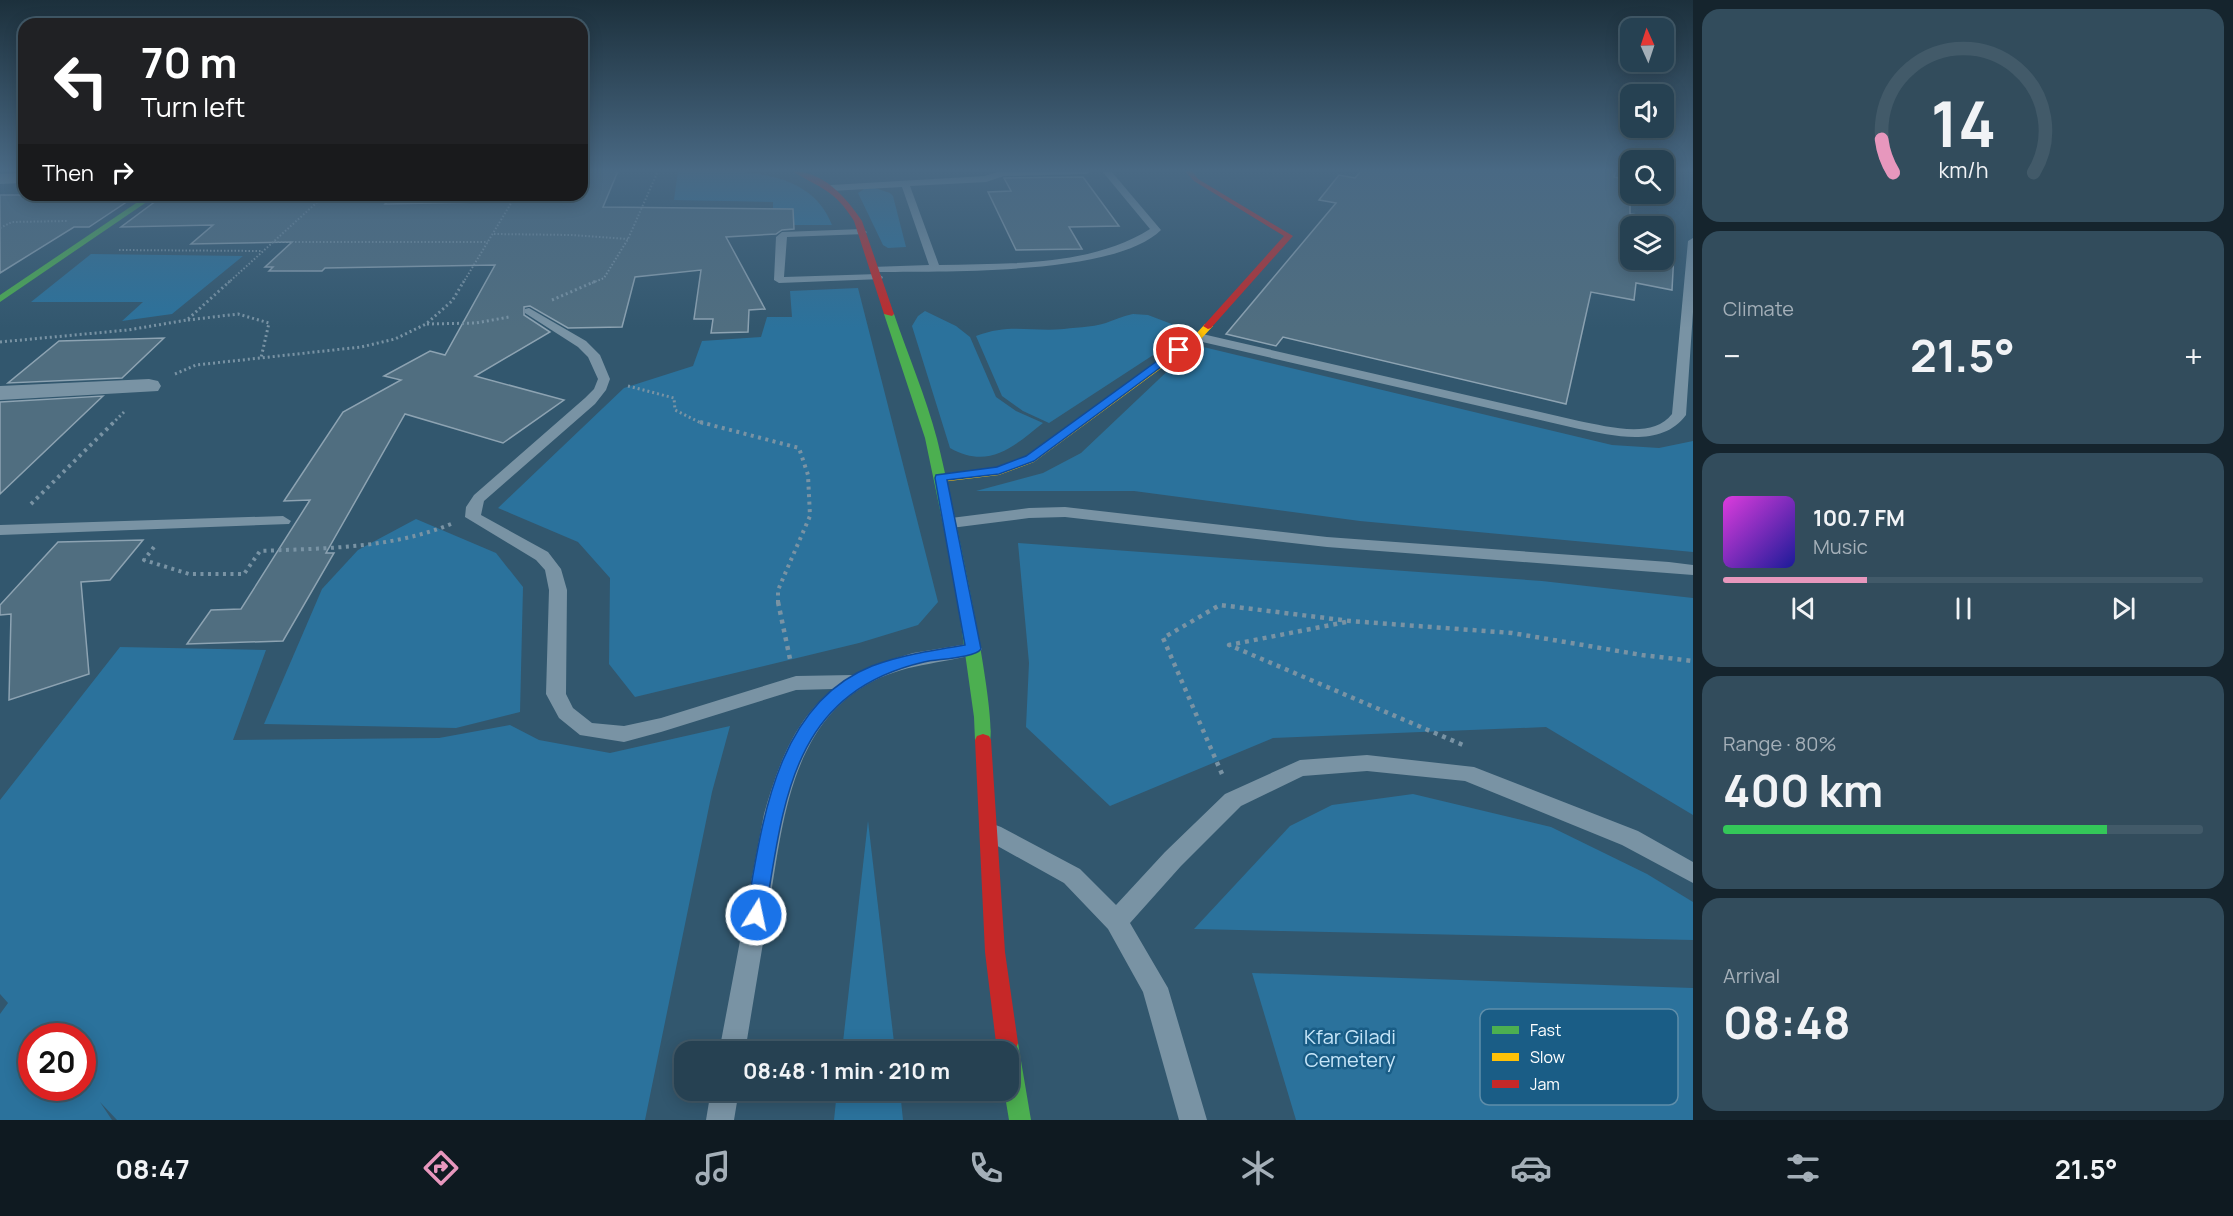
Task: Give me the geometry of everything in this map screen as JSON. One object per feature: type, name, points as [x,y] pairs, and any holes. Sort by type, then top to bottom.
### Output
[{"type":"street","points":[[0,299],[111,223]]},
{"type":"street","points":[[858,223],[923,414],[951,523],[973,649],[982,717],[995,952],[1020,1120]]},
{"type":"street","points":[[941,478],[999,471],[1030,459],[1198,337],[1289,236],[1268,223]]},
{"type":"street","points":[[0,393],[149,386]]},
{"type":"lane","points":[[919,223],[935,267]]},
{"type":"lane","points":[[862,232],[785,234],[781,237],[779,280],[935,267],[1059,262],[1092,257],[1139,242],[1156,230],[1150,223]]},
{"type":"lane","points":[[1198,337],[1579,425],[1629,432],[1660,430],[1672,424],[1679,415],[1693,241]]},
{"type":"lane","points":[[529,311],[582,344],[594,355],[604,379],[600,390],[590,401],[479,498],[473,508],[473,513],[474,517],[542,556],[553,569],[558,590],[556,694],[566,713],[587,730],[624,734],[661,725],[796,683],[856,682]]},
{"type":"lane","points":[[951,523],[1029,513],[1065,512],[1327,542],[1693,570]]},
{"type":"lane","points":[[3,530],[283,521]]},
{"type":"lane","points":[[734,1041],[771,824],[784,778],[799,743],[817,717],[835,697],[856,682],[900,662],[973,649]]},
{"type":"lane","points":[[1116,921],[1173,859],[1233,800],[1300,768],[1367,763],[1467,773],[1630,838],[1693,873]]},
{"type":"lane","points":[[990,832],[1071,876],[1116,921],[1155,988],[1193,1120]]},
{"type":"lane","points":[[720,1120],[723,1101]]},
{"type":"path","points":[[187,320],[294,223]]},
{"type":"path","points":[[3,530],[149,386],[196,365],[361,347],[395,339],[426,324],[452,301],[500,223]]},
{"type":"path","points":[[426,324],[476,323],[529,311],[604,278],[635,223]]},
{"type":"path","points":[[494,234],[571,235],[628,239]]},
{"type":"path","points":[[273,242],[489,242]]},
{"type":"path","points":[[72,250],[262,251]]},
{"type":"path","points":[[0,342],[128,330],[238,314],[269,322],[261,357]]},
{"type":"path","points":[[604,379],[674,398],[675,410],[708,426],[799,447],[808,475],[810,516],[778,590],[778,610],[796,683]]},
{"type":"path","points":[[171,525],[144,560],[189,574],[244,574],[260,551],[344,547],[432,534],[473,513]]},
{"type":"path","points":[[1233,800],[1163,638],[1220,604],[1350,621],[1512,633],[1642,655],[1693,661]]},
{"type":"path","points":[[1350,621],[1229,645],[1466,746]]},
{"type":"green space","points":[[831,223],[832,225],[773,225]]},
{"type":"green space","points":[[873,223],[900,223],[906,247],[888,248],[883,245]]},
{"type":"green space","points":[[91,254],[243,256],[172,314],[122,321],[143,302],[31,302]]},
{"type":"green space","points":[[858,288],[938,602],[918,625],[859,643],[635,697],[609,664],[610,578],[578,542],[498,508],[624,388],[693,366],[702,341],[761,337],[767,317],[792,317],[790,291]]},
{"type":"green space","points":[[925,311],[956,326],[970,337],[996,397],[1016,411],[1043,423],[1011,447],[989,456],[977,457],[950,448],[912,326],[918,316]]},
{"type":"green space","points":[[1133,314],[1148,315],[1190,331],[1049,423],[1023,411],[1002,396],[976,336],[1010,329],[1052,330],[1088,326]]},
{"type":"green space","points":[[1195,345],[1612,445],[1659,448],[1693,441],[1693,552],[1360,521],[1134,491],[976,491],[1043,473],[1081,453]]},
{"type":"green space","points":[[416,519],[496,553],[523,587],[520,712],[456,728],[264,724],[322,589],[358,550]]},
{"type":"green space","points":[[1018,543],[1542,581],[1693,598],[1693,815],[1546,727],[1273,738],[1110,806],[1026,727],[1029,663]]},
{"type":"green space","points":[[120,647],[266,650],[233,740],[439,738],[510,725],[539,740],[610,753],[730,726],[712,792],[645,1120],[117,1120],[100,1102],[112,1120],[0,1120],[0,1014],[8,1003],[0,994],[0,800]]},
{"type":"green space","points":[[1413,794],[1551,827],[1647,874],[1693,902],[1693,940],[1194,929],[1290,826],[1332,805]]},
{"type":"green space","points":[[868,821],[894,1041],[843,1041]]},
{"type":"green space","name":"Kfar Giladi Cemetery","points":[[1252,973],[1693,988],[1693,1120],[1296,1120]]},
{"type":"green space","points":[[836,1101],[901,1101],[903,1120],[834,1120]]},
{"type":"building","points":[[0,223],[95,223],[89,227],[74,227],[0,273]]},
{"type":"building","points":[[126,223],[794,223],[794,229],[782,230],[776,234],[726,237],[765,309],[749,310],[748,332],[711,333],[713,319],[694,319],[701,270],[635,277],[622,327],[568,328],[530,306],[524,307],[524,315],[550,332],[475,376],[564,400],[503,443],[405,414],[326,553],[334,553],[283,641],[187,644],[211,610],[241,609],[310,500],[284,501],[343,412],[401,380],[384,376],[430,351],[445,355],[495,265],[269,271],[273,267],[265,267],[292,242],[191,244],[213,225],[121,227]]},
{"type":"building","points":[[1003,223],[1117,223],[1119,226],[1069,227],[1082,249],[1016,250]]},
{"type":"building","points":[[1319,223],[1620,223],[1620,270],[1673,270],[1672,290],[1636,283],[1634,300],[1591,292],[1566,404],[1283,337],[1276,346],[1226,334]]},
{"type":"building","points":[[164,338],[122,378],[8,383],[59,341]]},
{"type":"building","points":[[103,396],[0,494],[0,402]]},
{"type":"building","points":[[143,540],[110,580],[81,582],[89,674],[9,700],[11,614],[0,615],[0,605],[58,542]]},
{"type":"traffic: fast","points":[[0,299],[111,223]]},
{"type":"traffic: fast","points":[[889,314],[931,438],[962,582],[982,717],[983,740]]},
{"type":"traffic: fast","points":[[1017,1101],[1020,1120]]},
{"type":"traffic: slow","points":[[941,478],[999,471],[1030,459],[1198,337],[1208,326]]},
{"type":"traffic: jam","points":[[859,223],[889,314]]},
{"type":"traffic: jam","points":[[1208,326],[1289,236],[1268,223]]},
{"type":"traffic: jam","points":[[983,740],[995,952],[1007,1041]]},
{"type":"route","points":[[756,915],[771,824],[784,778],[799,743],[817,717],[835,697],[877,670],[900,662],[973,649],[955,541],[941,478],[999,471],[1030,459],[1179,350]]}]
